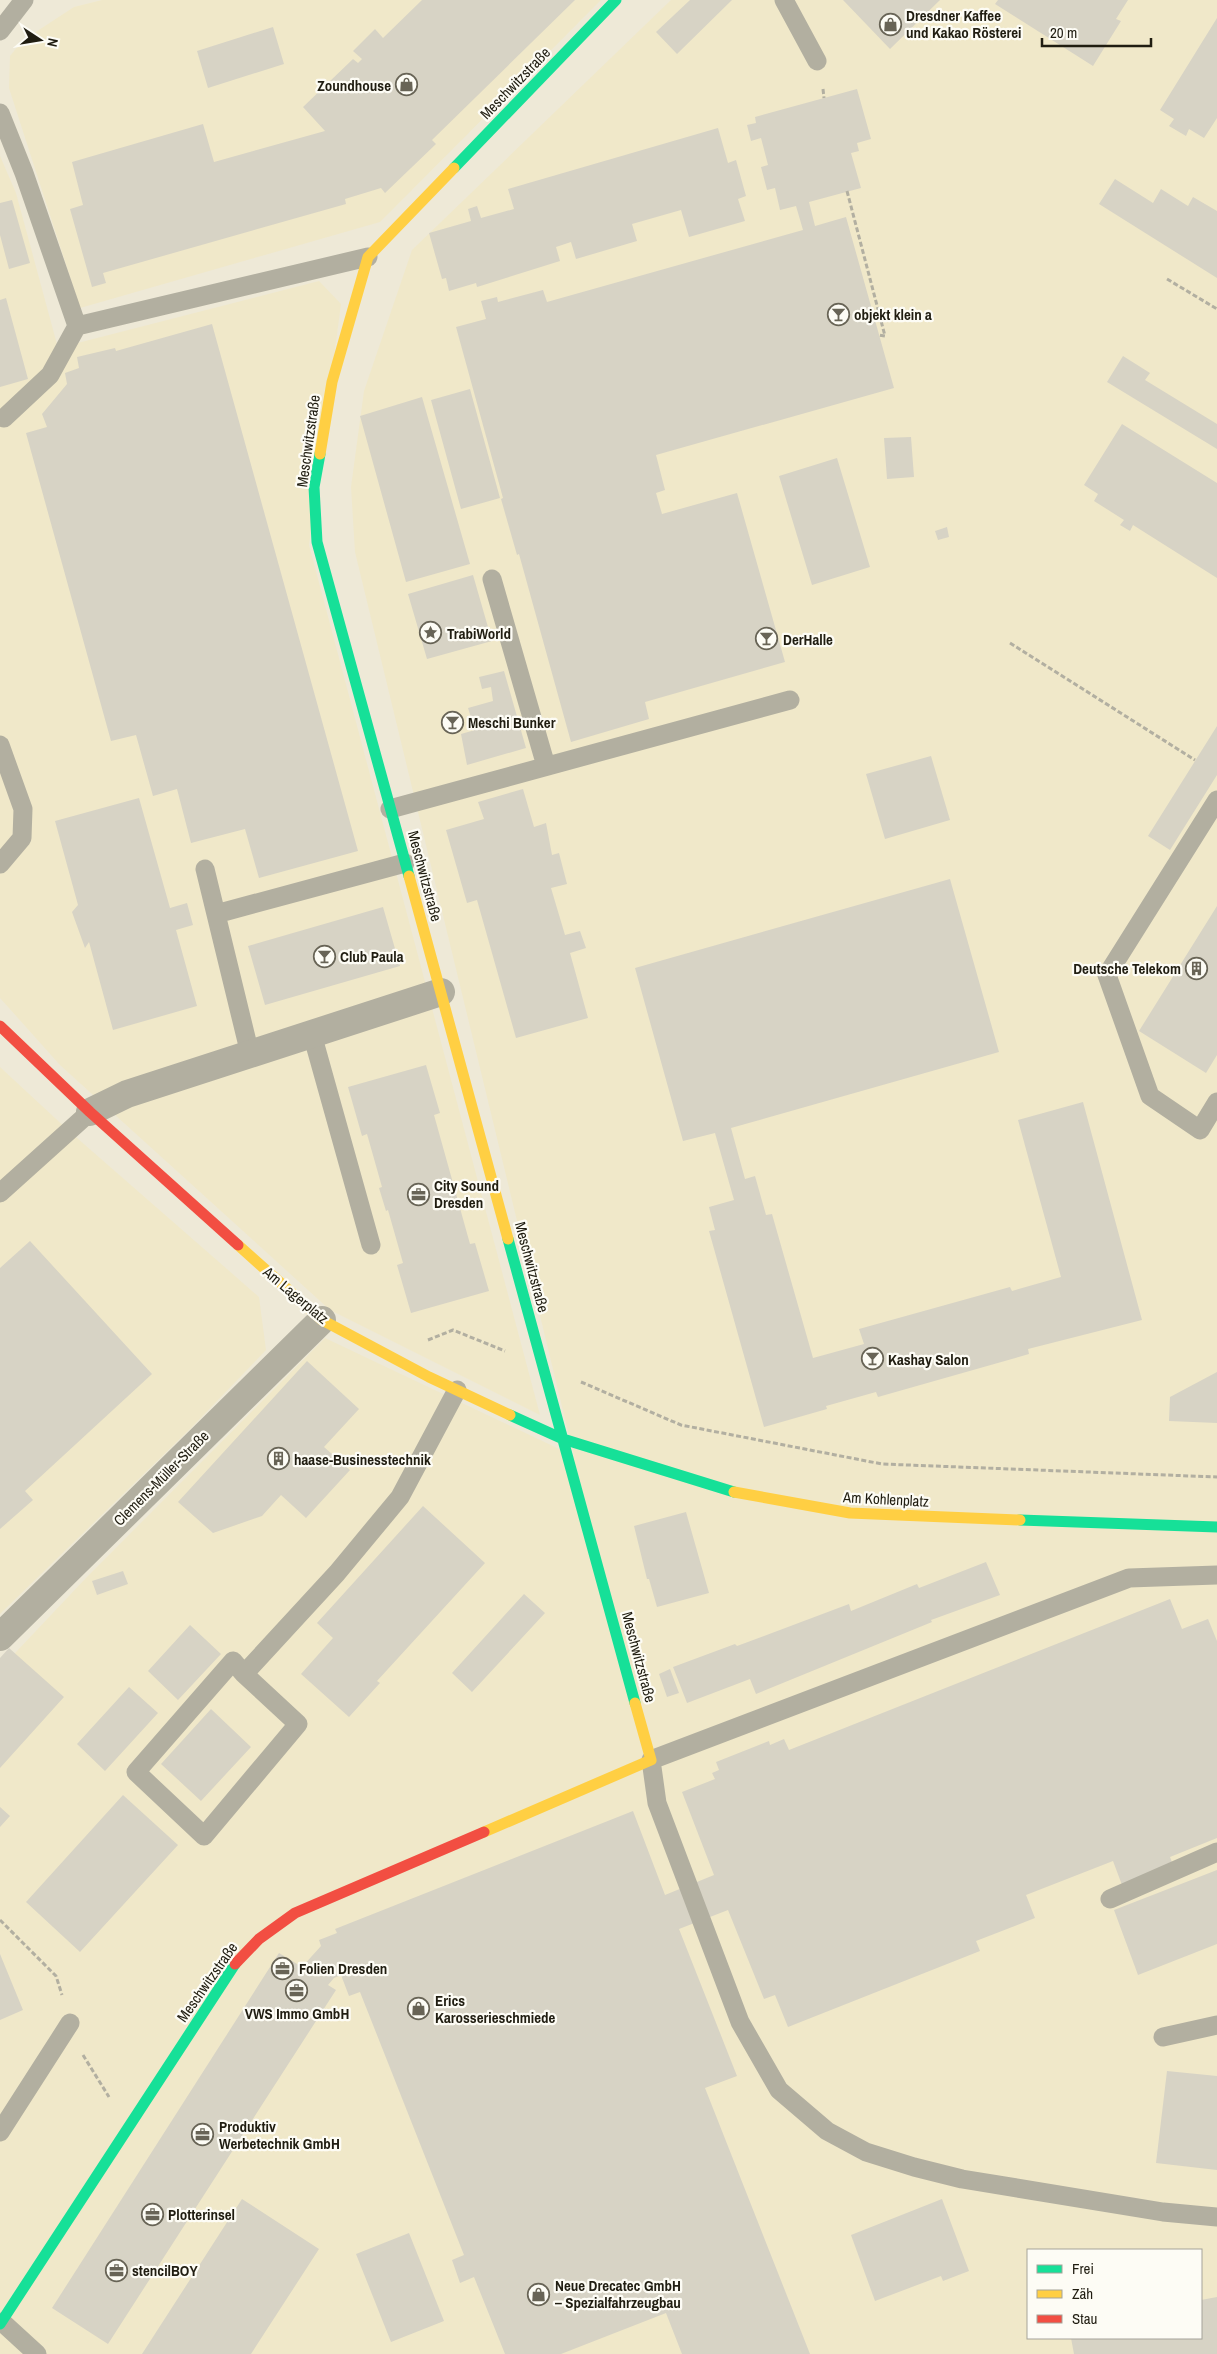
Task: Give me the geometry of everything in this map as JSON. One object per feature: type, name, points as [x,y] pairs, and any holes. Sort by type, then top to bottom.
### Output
[{"type":"street","name":"Meschwitzstraße","points":[[1,2323],[229,1972],[250,1946],[271,1928],[295,1913],[651,1760],[317,542],[314,487],[332,382],[368,257],[616,0]]},
{"type":"street","points":[[90,1112],[128,1094],[441,992]]},
{"type":"street","name":"Am Lagerplatz","points":[[0,1026],[90,1112],[322,1320],[392,1358],[563,1440]]},
{"type":"street","name":"Clemens-Müller-Straße","points":[[0,1637],[322,1320]]},
{"type":"street","name":"Am Kohlenplatz","points":[[563,1440],[736,1492],[850,1514],[1217,1527]]},
{"type":"lane","points":[[0,31],[24,0]]},
{"type":"lane","points":[[784,0],[817,61]]},
{"type":"lane","points":[[0,113],[24,173],[77,326]]},
{"type":"lane","points":[[4,418],[50,375],[77,326],[368,257]]},
{"type":"lane","points":[[492,578],[546,766]]},
{"type":"lane","points":[[390,809],[790,700]]},
{"type":"lane","points":[[0,745],[23,809],[22,838],[0,864]]},
{"type":"lane","points":[[1217,800],[1107,975],[1150,1096],[1200,1130],[1217,1102]]},
{"type":"lane","points":[[216,914],[405,863]]},
{"type":"lane","points":[[205,868],[250,1054]]},
{"type":"lane","points":[[312,1034],[371,1245]]},
{"type":"lane","points":[[0,1193],[90,1112]]},
{"type":"lane","points":[[244,1674],[337,1573],[400,1497],[457,1390]]},
{"type":"lane","points":[[1217,1575],[1129,1578],[651,1760],[656,1802],[740,2022],[779,2090],[827,2131],[866,2152],[962,2179],[1163,2212],[1217,2217]]},
{"type":"lane","points":[[233,1661],[244,1674],[298,1724],[204,1836],[136,1772],[233,1661]]},
{"type":"lane","points":[[1110,1899],[1217,1852]]},
{"type":"lane","points":[[0,2132],[70,2023]]},
{"type":"lane","points":[[1163,2037],[1217,2024]]},
{"type":"lane","points":[[1,2323],[37,2354]]},
{"type":"path","points":[[847,191],[884,336],[879,336]]},
{"type":"path","points":[[1167,279],[1217,309]]},
{"type":"path","points":[[1010,643],[1196,760]]},
{"type":"path","points":[[392,1358],[452,1330],[543,1366],[681,1425],[882,1464],[1217,1476]]},
{"type":"shaded area","points":[[102,0],[601,0],[380,222],[80,308],[9,88],[10,56],[22,41],[74,7]]},
{"type":"shaded area","points":[[671,0],[1217,0],[1217,2354],[0,2354],[0,1669],[86,1578],[325,1338],[574,1456],[355,552],[351,487],[364,391],[412,250]]},
{"type":"shaded area","points":[[0,156],[16,193],[58,348],[319,281],[341,304],[309,545],[540,1415],[330,1310],[60,1065],[0,998]]},
{"type":"shaded area","points":[[0,1067],[69,1131],[259,1297],[266,1350],[190,1429],[0,1614]]},
{"type":"building","points":[[422,0],[575,0],[432,140],[436,144],[385,193],[381,188],[345,199],[346,204],[103,273],[106,283],[92,287],[70,209],[83,205],[72,162],[203,124],[214,162],[325,131],[303,107],[353,59],[358,63],[362,59],[353,51],[375,29],[383,38]]},
{"type":"building","points":[[690,0],[732,0],[677,54],[656,32]]},
{"type":"building","name":"Dresdner Kaffee und Kakao Rösterei","points":[[843,0],[940,0],[890,49]]},
{"type":"building","points":[[998,0],[1128,0],[1116,19],[1121,21],[1093,66],[995,4]]},
{"type":"building","points":[[1217,18],[1217,118],[1204,138],[1189,129],[1186,136],[1169,126],[1174,119],[1160,110]]},
{"type":"building","points":[[273,27],[284,64],[208,88],[197,51]]},
{"type":"building","points":[[857,89],[871,139],[857,143],[859,151],[851,153],[861,188],[809,202],[815,226],[846,217],[894,388],[656,455],[665,490],[656,493],[662,514],[737,493],[785,662],[645,702],[649,719],[571,742],[519,554],[517,555],[501,499],[503,498],[456,327],[486,319],[481,301],[497,297],[498,302],[543,290],[547,302],[803,230],[796,206],[780,210],[775,188],[767,190],[761,167],[768,165],[761,138],[751,141],[747,125],[756,123],[755,117]]},
{"type":"building","points":[[718,128],[728,163],[736,160],[746,196],[738,199],[745,221],[689,237],[681,210],[632,224],[637,241],[576,259],[571,242],[556,247],[560,261],[477,287],[476,283],[449,291],[446,278],[442,279],[429,233],[471,221],[468,209],[477,206],[481,218],[514,209],[508,189]]},
{"type":"building","points":[[1115,179],[1153,203],[1161,189],[1188,206],[1193,197],[1217,211],[1217,278],[1099,204]]},
{"type":"building","points":[[12,200],[30,263],[9,269],[0,235],[0,203]]},
{"type":"building","points":[[6,298],[28,379],[0,387],[0,300]]},
{"type":"building","points":[[212,324],[358,851],[259,878],[245,829],[191,843],[177,789],[153,796],[136,735],[111,741],[26,433],[47,427],[42,414],[67,384],[65,373],[79,368],[77,357],[115,348],[116,351]]},
{"type":"building","points":[[1123,356],[1150,373],[1145,380],[1217,424],[1217,449],[1107,382]]},
{"type":"building","points":[[470,389],[500,498],[461,509],[431,400]]},
{"type":"building","points":[[422,397],[470,564],[406,582],[360,416]]},
{"type":"building","points":[[1122,424],[1217,483],[1217,578],[1133,525],[1130,531],[1120,525],[1124,520],[1094,501],[1098,494],[1084,485]]},
{"type":"building","points":[[911,437],[914,477],[887,479],[884,438]]},
{"type":"building","points":[[837,458],[870,567],[812,585],[779,476]]},
{"type":"building","points":[[947,527],[949,537],[938,540],[935,531]]},
{"type":"building","points":[[473,575],[492,641],[427,659],[408,594]]},
{"type":"building","points":[[504,671],[526,748],[467,765],[461,734],[475,730],[468,708],[493,701],[491,687],[482,689],[479,677]]},
{"type":"building","points":[[1217,726],[1217,775],[1170,850],[1148,836]]},
{"type":"building","points":[[931,756],[950,820],[885,839],[866,774]]},
{"type":"building","points":[[523,789],[534,827],[546,823],[552,855],[559,853],[567,884],[551,888],[565,935],[580,931],[586,948],[570,953],[588,1018],[516,1038],[477,900],[467,903],[446,830],[484,819],[478,802]]},
{"type":"building","points":[[139,798],[170,908],[187,903],[193,925],[176,930],[197,1006],[113,1030],[89,942],[85,948],[72,912],[78,905],[55,821]]},
{"type":"building","points":[[950,879],[999,1052],[731,1128],[745,1179],[755,1176],[766,1215],[772,1214],[813,1358],[864,1344],[859,1329],[1010,1287],[1012,1291],[1061,1277],[1018,1120],[1083,1102],[1142,1320],[1028,1349],[1029,1354],[878,1397],[876,1392],[826,1406],[827,1409],[764,1427],[709,1231],[715,1230],[709,1207],[734,1200],[715,1133],[683,1141],[635,968]]},
{"type":"building","name":"Deutsche Telekom","points":[[1217,906],[1217,1055],[1206,1073],[1139,1031]]},
{"type":"building","name":"Club Paula","points":[[383,907],[400,966],[265,1005],[248,946]]},
{"type":"building","name":"City Sound Dresden","points":[[426,1065],[440,1113],[434,1115],[470,1244],[475,1243],[489,1291],[411,1313],[397,1265],[403,1263],[388,1210],[386,1211],[379,1188],[382,1187],[367,1134],[362,1136],[348,1087]]},
{"type":"building","points":[[30,1241],[152,1374],[25,1491],[33,1500],[0,1529],[0,1268]]},
{"type":"building","name":"haase-Businesstechnik","points":[[307,1361],[359,1409],[324,1447],[350,1470],[306,1518],[281,1495],[262,1516],[213,1533],[178,1502]]},
{"type":"building","points":[[1217,1372],[1217,1423],[1169,1421],[1170,1397]]},
{"type":"building","points":[[423,1506],[485,1563],[377,1681],[380,1683],[349,1717],[301,1674],[333,1638],[317,1623]]},
{"type":"building","points":[[686,1512],[709,1593],[657,1607],[649,1579],[647,1579],[634,1526]]},
{"type":"building","points":[[986,1562],[1000,1595],[931,1620],[932,1622],[756,1694],[750,1679],[687,1703],[673,1667],[735,1644],[737,1646],[849,1604],[851,1611],[917,1584],[919,1588]]},
{"type":"building","points":[[123,1571],[128,1584],[97,1595],[92,1581]]},
{"type":"building","points":[[524,1594],[545,1613],[472,1692],[452,1673]]},
{"type":"building","points":[[1170,1599],[1182,1629],[1208,1619],[1217,1641],[1217,1838],[1170,1857],[1173,1865],[1122,1885],[1113,1861],[1026,1895],[1035,1918],[976,1941],[980,1951],[788,2027],[775,1995],[764,1999],[728,1910],[679,1929],[737,2076],[705,2088],[810,2354],[682,2354],[666,2313],[561,2354],[505,2354],[474,2277],[460,2283],[452,2260],[464,2255],[360,1992],[349,1996],[341,1975],[334,1978],[328,1985],[336,1990],[108,2344],[52,2308],[279,1953],[302,1967],[321,1946],[319,1940],[337,1933],[335,1929],[633,1811],[665,1895],[714,1875],[682,1792],[715,1779],[712,1773],[719,1770],[716,1762],[769,1741],[770,1745],[784,1739],[789,1750]]},
{"type":"building","points":[[190,1625],[221,1654],[178,1700],[148,1671]]},
{"type":"building","points":[[9,1648],[64,1697],[0,1768],[0,1658]]},
{"type":"building","points":[[670,1669],[679,1693],[667,1697],[659,1674]]},
{"type":"building","points":[[129,1687],[158,1713],[105,1771],[77,1744]]},
{"type":"building","points":[[211,1709],[251,1747],[201,1801],[161,1764]]},
{"type":"building","points":[[123,1795],[178,1845],[80,1952],[26,1902]]},
{"type":"building","points":[[0,1807],[10,1816],[0,1827]]},
{"type":"building","points":[[1217,1870],[1217,1944],[1138,1975],[1114,1910]]},
{"type":"building","points":[[0,1954],[23,2010],[0,2020]]},
{"type":"building","points":[[1167,2071],[1217,2076],[1217,2170],[1156,2163]]},
{"type":"building","points":[[242,2199],[319,2249],[251,2354],[142,2354]]},
{"type":"building","points":[[942,2199],[969,2271],[943,2281],[941,2276],[875,2301],[851,2235]]},
{"type":"building","points":[[409,2233],[444,2321],[391,2342],[356,2254]]},
{"type":"building","points":[[1217,2297],[1217,2354],[1074,2354],[1071,2339],[1202,2339],[1202,2300]]},
{"type":"traffic: fast","points":[[454,168],[616,0]]},
{"type":"traffic: fast","points":[[320,454],[314,487],[317,542],[409,876]]},
{"type":"traffic: fast","points":[[508,1239],[635,1703]]},
{"type":"traffic: fast","points":[[510,1415],[563,1439],[734,1492]]},
{"type":"traffic: fast","points":[[1020,1520],[1217,1527]]},
{"type":"traffic: fast","points":[[0,2324],[235,1964]]},
{"type":"traffic: slow","points":[[320,454],[332,382],[368,257],[454,168]]},
{"type":"traffic: slow","points":[[409,876],[508,1239]]},
{"type":"traffic: slow","points":[[238,1245],[322,1320],[429,1377],[510,1415]]},
{"type":"traffic: slow","points":[[734,1492],[850,1513],[1020,1520]]},
{"type":"traffic: slow","points":[[484,1832],[651,1760],[635,1703]]},
{"type":"traffic: jam","points":[[0,1026],[90,1112],[238,1245]]},
{"type":"traffic: jam","points":[[235,1964],[259,1939],[295,1913],[484,1832]]},
{"type":"place","name":"Dresdner Kaffee und Kakao Rösterei","points":[[890,24]]},
{"type":"place","name":"Zoundhouse","points":[[407,85]]},
{"type":"place","name":"objekt klein a","points":[[838,314]]},
{"type":"place","name":"TrabiWorld","points":[[431,633]]},
{"type":"place","name":"DerHalle","points":[[767,639]]},
{"type":"place","name":"Meschi Bunker","points":[[452,722]]},
{"type":"place","name":"Club Paula","points":[[324,956]]},
{"type":"place","name":"Deutsche Telekom","points":[[1197,968]]},
{"type":"place","name":"City Sound Dresden","points":[[418,1194]]},
{"type":"place","name":"Kashay Salon","points":[[872,1359]]},
{"type":"place","name":"haase-Businesstechnik","points":[[278,1459]]},
{"type":"place","name":"Folien Dresden","points":[[283,1968]]},
{"type":"place","name":"VWS Immo GmbH","points":[[297,1990]]},
{"type":"place","name":"Erics Karosserieschmiede","points":[[419,2009]]},
{"type":"place","name":"Produktiv Werbetechnik GmbH","points":[[203,2135]]},
{"type":"place","name":"Plotterinsel","points":[[152,2214]]},
{"type":"place","name":"stencilBOY","points":[[116,2270]]},
{"type":"place","name":"Neue Drecatec GmbH – Spezialfahrzeugbau","points":[[539,2294]]}]
